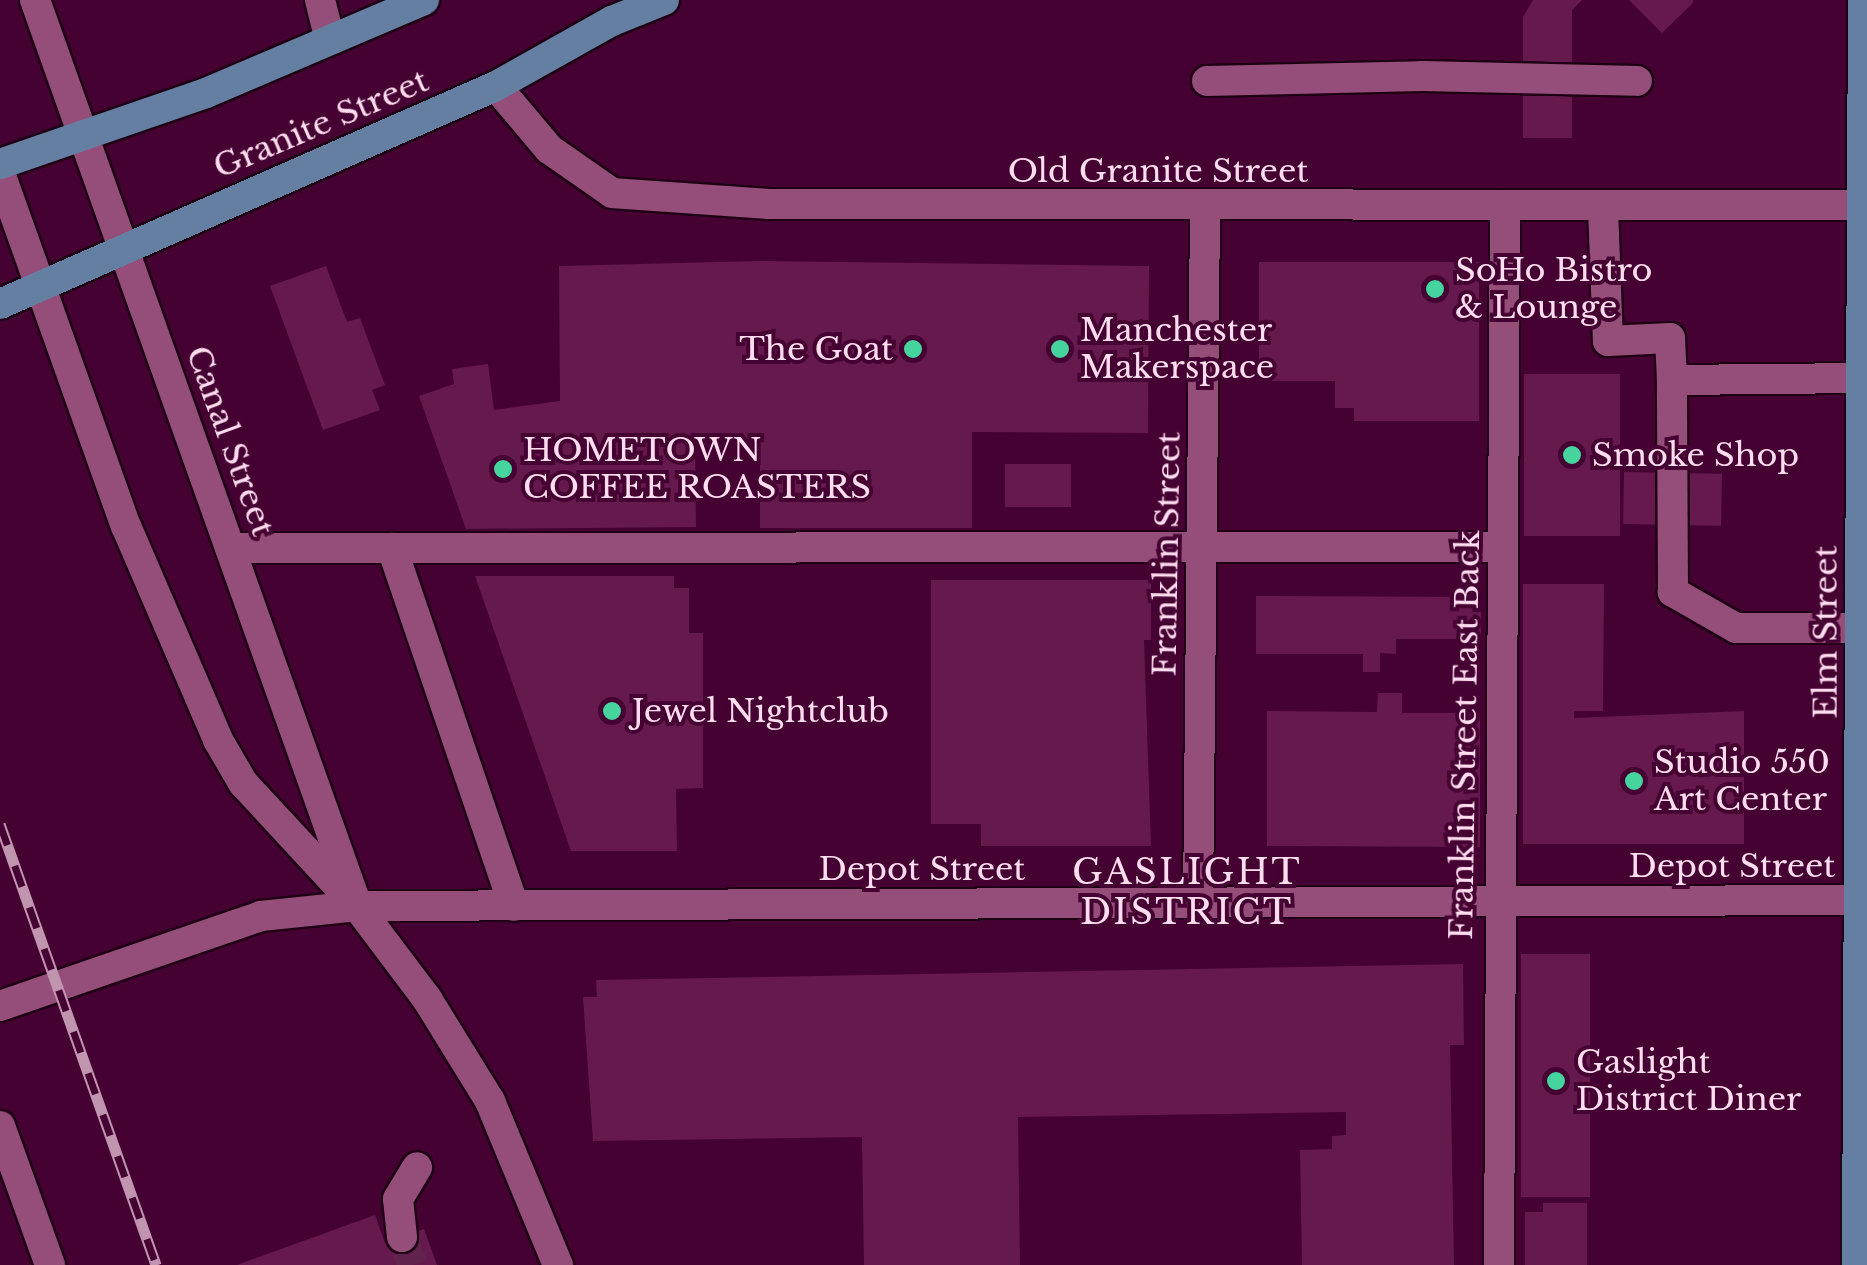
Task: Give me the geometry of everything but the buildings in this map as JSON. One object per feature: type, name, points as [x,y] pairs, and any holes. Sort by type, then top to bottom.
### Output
[{"type":"main road","points":[[0,164],[330,40],[424,0]]},
{"type":"main road","name":"Granite Street","points":[[0,304],[496,86],[612,20],[664,0]]},
{"type":"main road","name":"Elm Street","points":[[1857,1265],[1863,900],[1864,0]]},
{"type":"street","name":"Canal Street","points":[[36,0],[81,136],[357,906]]},
{"type":"street","points":[[320,0],[330,40]]},
{"type":"street","points":[[1207,80],[1422,76],[1638,81]]},
{"type":"street","name":"Old Granite Street","points":[[496,86],[549,148],[612,193],[769,204],[1862,206]]},
{"type":"street","name":"Canal Street","points":[[0,173],[126,526],[218,740],[261,805],[357,906],[427,999],[490,1100],[558,1265]]},
{"type":"street","name":"Franklin Street","points":[[1198,903],[1206,206]]},
{"type":"street","name":"Franklin Street East Back","points":[[1499,1265],[1504,206]]},
{"type":"street","points":[[1603,207],[1608,341],[1670,338],[1673,592],[1736,628],[1861,628]]},
{"type":"street","points":[[1672,380],[1862,378]]},
{"type":"street","points":[[230,548],[1502,547]]},
{"type":"street","points":[[392,548],[514,906]]},
{"type":"street","name":"Depot Street","points":[[0,1006],[261,916],[357,906],[1863,900]]},
{"type":"street","points":[[0,1126],[50,1265]]},
{"type":"street","points":[[402,1237],[398,1199],[416,1167]]},
{"type":"tunnel","points":[[402,1237],[413,1265]]},
{"type":"railway","points":[[0,824],[156,1265]]},
{"type":"place","name":"SoHo Bistro & Lounge","points":[[1435,289]]},
{"type":"place","name":"The Goat","points":[[913,349]]},
{"type":"place","name":"Manchester Makerspace","points":[[1060,349]]},
{"type":"place","name":"Smoke Shop","points":[[1572,455]]},
{"type":"place","name":"HOMETOWN COFFEE ROASTERS","points":[[503,469]]},
{"type":"place","name":"Jewel Nightclub","points":[[612,711]]},
{"type":"place","name":"Studio 550 Art Center","points":[[1634,781]]},
{"type":"place","name":"Gaslight District Diner","points":[[1556,1081]]},
{"type":"district","name":"GASLIGHT DISTRICT","points":[[1187,892]]}]
